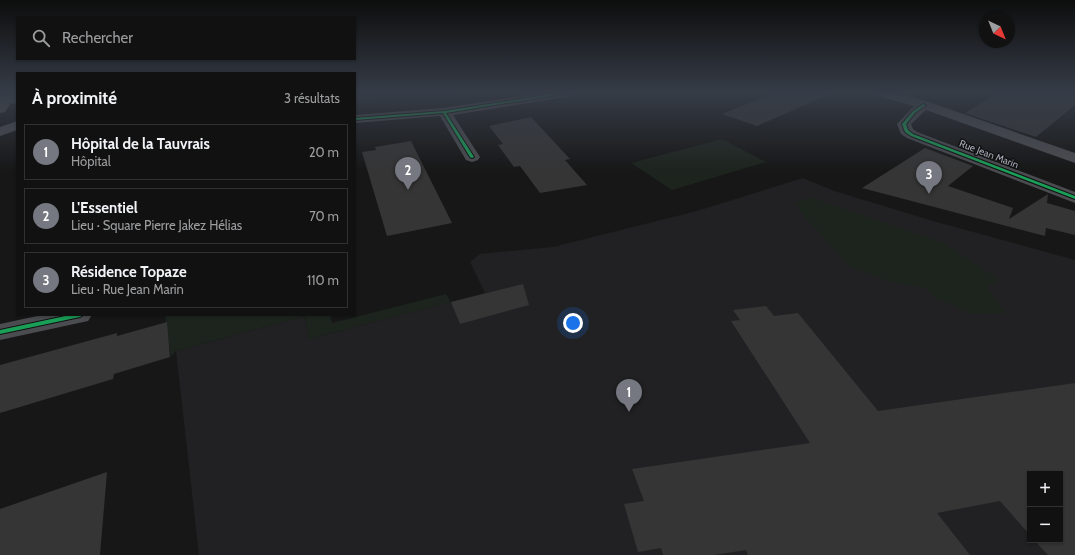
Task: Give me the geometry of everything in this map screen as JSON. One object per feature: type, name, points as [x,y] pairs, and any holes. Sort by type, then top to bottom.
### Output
[{"type":"street","points":[[448,119],[472,157]]},
{"type":"street","name":"Rue Jean Marin","points":[[908,119],[904,124],[906,131],[912,135],[1075,198]]},
{"type":"street","name":"Rue Jean Marin","points":[[964,119],[1075,158]]},
{"type":"street","points":[[0,132],[16,125]]},
{"type":"street","points":[[0,332],[75,316]]},
{"type":"shaded area","points":[[722,139],[766,162],[672,190],[631,163]]},
{"type":"shaded area","points":[[803,178],[834,191],[933,221],[1075,260],[1075,555],[199,555],[176,351],[305,316],[309,339],[485,293],[470,262],[480,254],[553,247],[697,211]]},
{"type":"shaded area","points":[[810,197],[944,243],[1000,280],[987,287],[1006,313],[972,314],[934,297],[927,289],[887,281],[849,266],[802,214],[795,203]]},
{"type":"shaded area","points":[[446,294],[451,302],[309,339],[305,316],[330,316],[332,323]]},
{"type":"shaded area","points":[[165,316],[305,316],[176,351],[171,357]]},
{"type":"building","points":[[522,119],[533,119],[570,159],[565,160],[587,185],[540,193],[520,166],[514,167],[498,145],[503,144],[489,126]]},
{"type":"building","points":[[736,119],[773,119],[757,126]]},
{"type":"building","points":[[982,119],[1058,119],[1036,137]]},
{"type":"building","points":[[411,141],[452,223],[387,236],[362,152],[376,150],[375,147]]},
{"type":"building","points":[[925,148],[973,166],[948,186],[1013,208],[1009,219],[1048,194],[1047,203],[1075,211],[1075,235],[1046,228],[1045,236],[862,188]]},
{"type":"building","points":[[523,284],[529,305],[460,324],[451,302]]},
{"type":"building","points":[[766,306],[774,316],[798,313],[878,411],[1075,383],[1075,555],[1048,555],[1037,543],[1063,543],[1063,471],[1027,471],[1027,532],[1000,501],[937,513],[970,555],[748,555],[746,550],[714,555],[663,555],[661,548],[638,552],[624,504],[644,501],[632,469],[810,443],[731,321],[740,320],[733,310]]},
{"type":"building","points":[[167,322],[170,357],[114,374],[113,379],[0,413],[0,365],[117,333],[117,336]]},
{"type":"building","points":[[107,472],[100,555],[0,555],[0,509]]},
{"type":"cycle path","points":[[448,119],[472,157]]},
{"type":"cycle path","points":[[908,119],[904,124],[906,131],[912,135],[1075,198]]},
{"type":"cycle path","points":[[0,332],[75,316]]},
{"type":"place","name":"L'Essentiel","points":[[408,190]]},
{"type":"place","name":"Résidence Topaze","points":[[929,194]]},
{"type":"place","name":"Hôpital de la Tauvrais","points":[[629,412]]}]
